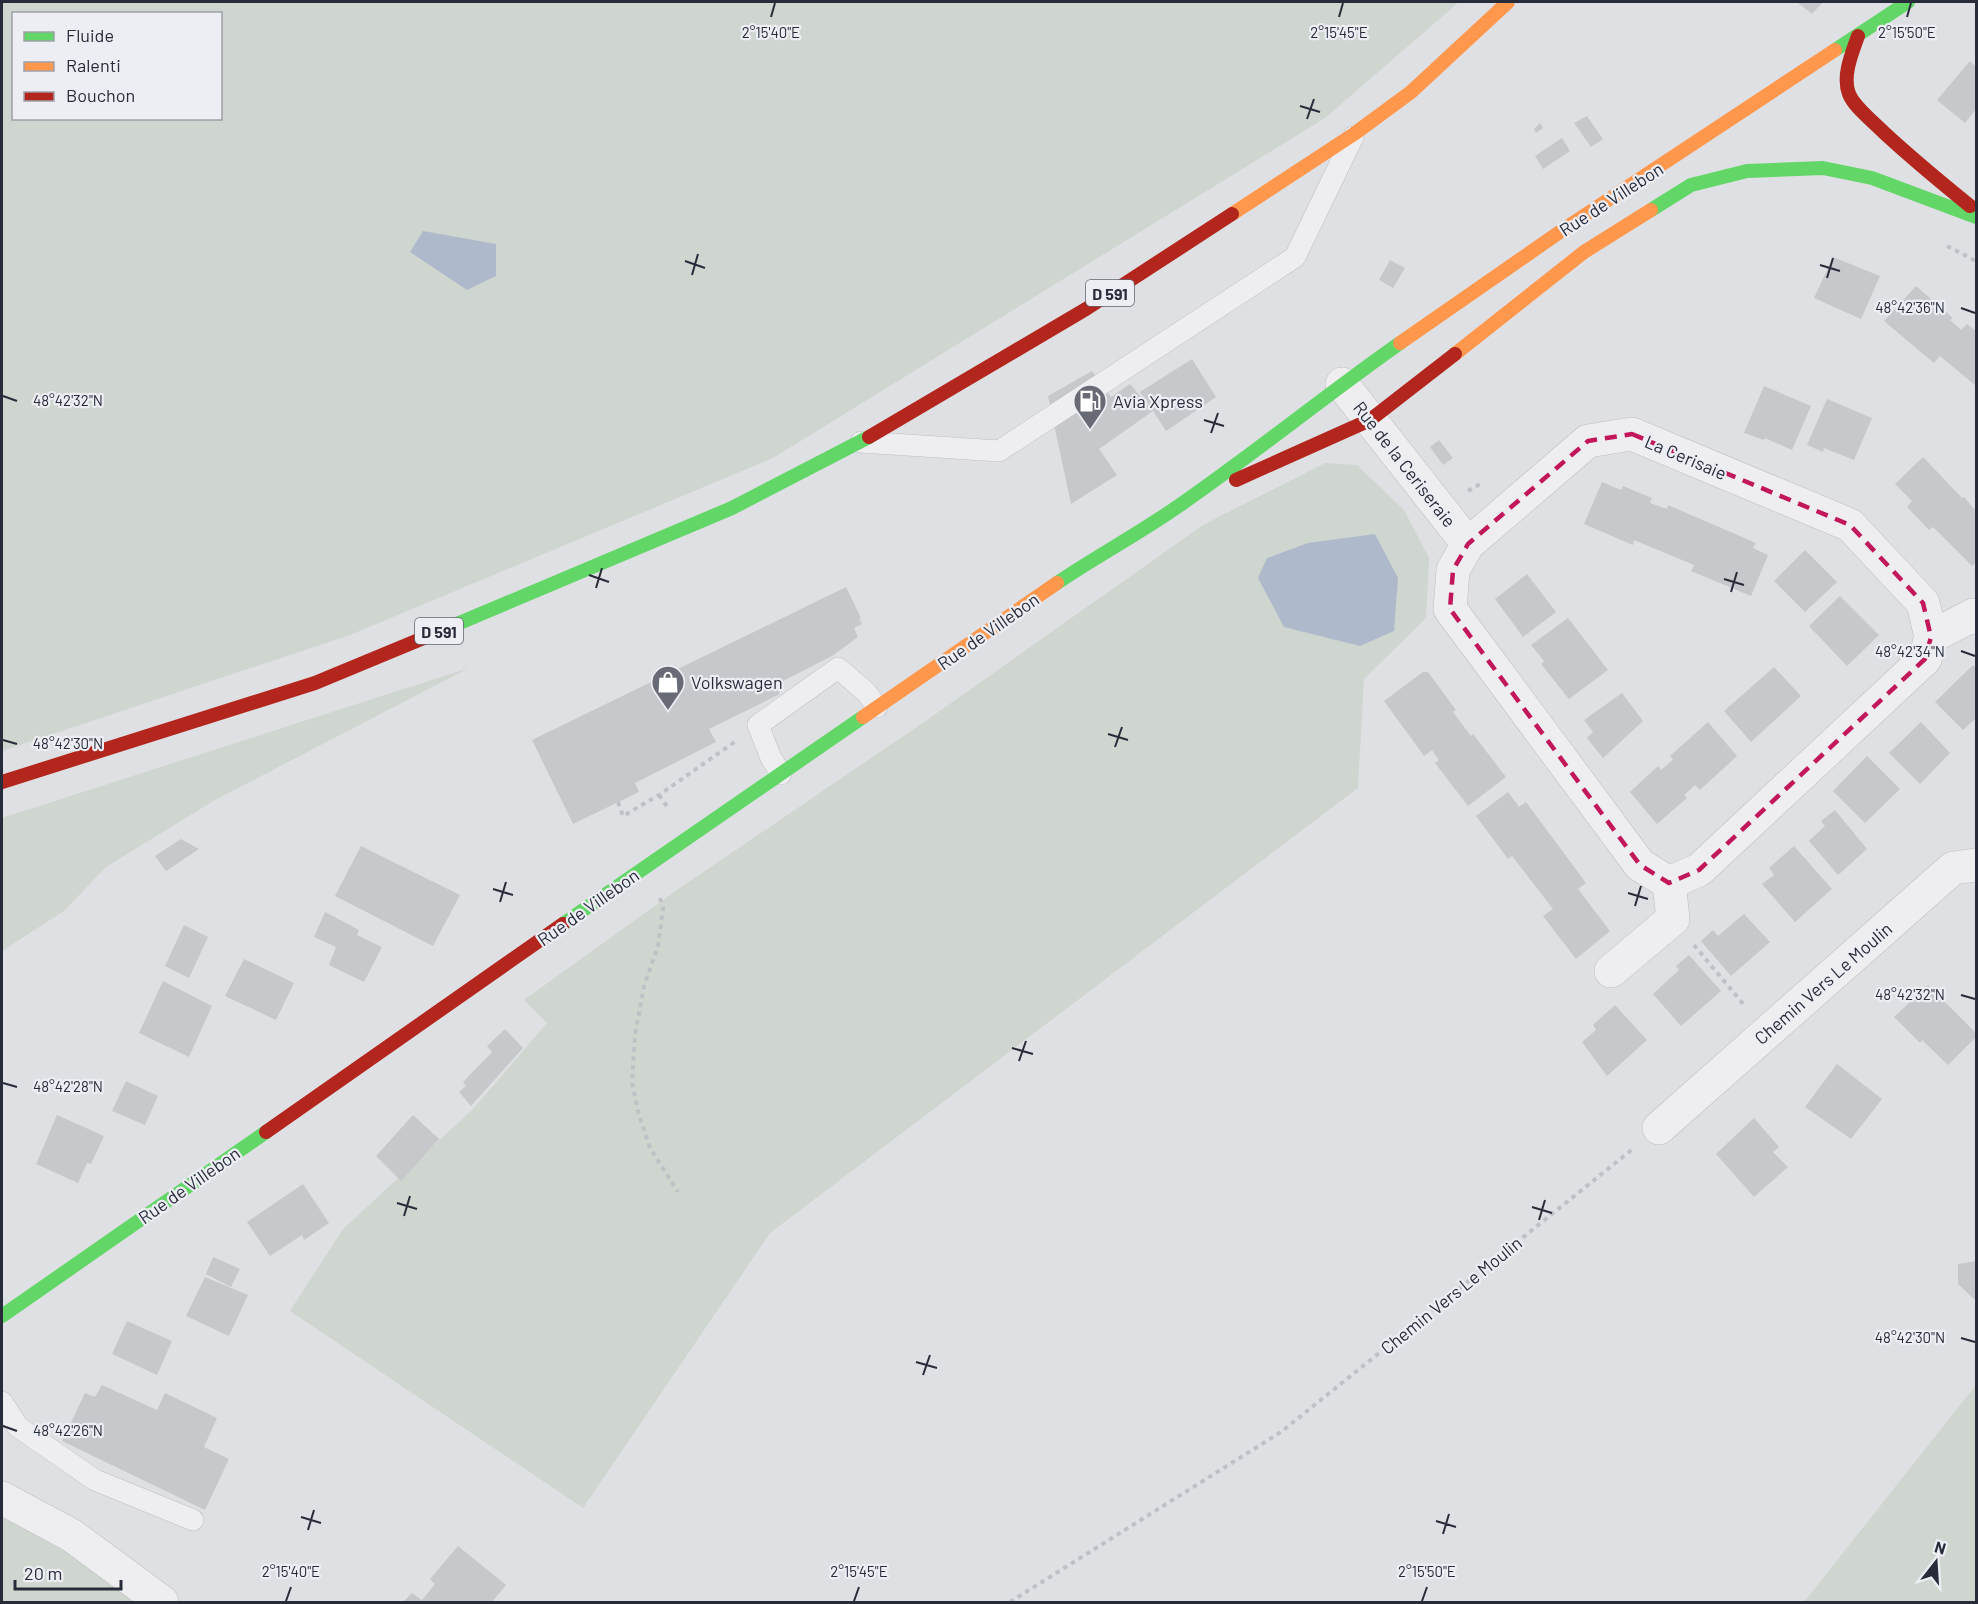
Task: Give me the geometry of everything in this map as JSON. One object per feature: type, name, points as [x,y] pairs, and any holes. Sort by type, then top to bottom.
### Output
[{"type":"main road","name":"D 591","points":[[2,782],[315,683],[732,508],[861,442],[1086,309],[1354,134],[1411,92],[1508,2]]},
{"type":"main road","name":"Rue de Villebon","points":[[2,1316],[877,707],[1091,560],[1179,506],[1342,384],[1567,227],[1908,2]]},
{"type":"main road","points":[[1857,36],[1846,74],[1850,98],[1871,121],[1977,212]]},
{"type":"main road","name":"Rue de Villebon","points":[[1179,506],[1370,420],[1584,252],[1691,185],[1747,171],[1823,168],[1872,178],[1977,217]]},
{"type":"street","name":"Rue de la Ceriseraie","points":[[1342,384],[1468,544]]},
{"type":"street","name":"La Cerisaie","points":[[1670,883],[1640,865],[1450,609],[1453,570],[1468,544],[1588,441],[1632,434],[1850,525],[1923,603],[1931,637]]},
{"type":"street","points":[[1611,971],[1673,919],[1670,883],[1699,870],[1925,659],[1931,637],[1973,615],[1977,618]]},
{"type":"street","name":"Chemin Vers Le Moulin","points":[[1659,1128],[1953,868],[1977,865]]},
{"type":"street","points":[[2,1498],[71,1535],[162,1602]]},
{"type":"lane","points":[[861,442],[999,451],[1295,257],[1354,134]]},
{"type":"lane","points":[[781,774],[771,758],[758,725],[838,668],[866,692],[877,707]]},
{"type":"lane","points":[[2,1402],[18,1427],[95,1480],[193,1520]]},
{"type":"path","points":[[1942,243],[1977,261]]},
{"type":"path","points":[[618,802],[623,816],[659,795],[758,725]]},
{"type":"path","points":[[659,795],[672,813]]},
{"type":"path","points":[[652,862],[663,909],[658,946],[644,986],[635,1035],[632,1083],[650,1148],[678,1192]]},
{"type":"path","points":[[1673,919],[1766,1032]]},
{"type":"path","name":"Chemin Vers Le Moulin","points":[[1010,1602],[1281,1432],[1659,1128]]},
{"type":"highlighted area","points":[[1632,434],[1850,525],[1923,603],[1931,637],[1925,659],[1699,870],[1669,883],[1640,865],[1450,609],[1453,570],[1468,544],[1588,441]]},
{"type":"shaded area","points":[[2,2],[1459,2],[1325,118],[773,458],[350,635],[2,751]]},
{"type":"shaded area","points":[[1325,463],[1357,465],[1404,510],[1429,558],[1426,618],[1364,679],[1358,788],[770,1233],[583,1508],[290,1311],[343,1229],[472,1110],[547,1023],[524,1000],[674,892],[927,720],[1203,525]]},
{"type":"shaded area","points":[[469,668],[215,800],[106,867],[64,911],[2,951],[2,818]]},
{"type":"shaded area","points":[[1976,1385],[1976,1602],[1804,1602]]},
{"type":"shaded area","points":[[2,1516],[133,1590],[147,1602],[2,1602]]},
{"type":"water","points":[[423,231],[496,244],[496,276],[467,290],[410,252]]},
{"type":"water","points":[[1375,534],[1398,578],[1394,631],[1360,646],[1284,627],[1258,578],[1267,558],[1308,543]]},
{"type":"building","points":[[1797,2],[1823,2],[1812,14]]},
{"type":"building","points":[[1970,61],[1976,67],[1976,109],[1965,123],[1937,100]]},
{"type":"building","points":[[1587,116],[1603,139],[1591,147],[1574,123]]},
{"type":"building","points":[[1540,123],[1543,128],[1536,133],[1534,129]]},
{"type":"building","points":[[1562,138],[1570,151],[1543,169],[1535,156]]},
{"type":"building","points":[[1833,257],[1880,276],[1861,319],[1814,298]]},
{"type":"building","points":[[1390,260],[1405,268],[1393,288],[1379,280]]},
{"type":"building","points":[[1916,286],[1953,318],[1950,320],[1961,330],[1967,324],[1976,331],[1976,386],[1940,356],[1934,363],[1884,321]]},
{"type":"building","points":[[1192,359],[1216,397],[1166,431],[1140,392]]},
{"type":"building","name":"Avia Xpress","points":[[1092,371],[1111,397],[1130,384],[1153,411],[1099,449],[1117,475],[1071,504],[1048,396]]},
{"type":"building","points":[[1764,386],[1811,406],[1792,450],[1765,438],[1764,440],[1744,433]]},
{"type":"building","points":[[1827,399],[1872,418],[1854,460],[1824,448],[1823,452],[1807,445]]},
{"type":"building","points":[[1439,440],[1453,458],[1443,465],[1430,447]]},
{"type":"building","points":[[1923,457],[1976,511],[1976,562],[1972,566],[1933,527],[1929,530],[1907,507],[1912,501],[1895,484]]},
{"type":"building","points":[[1602,482],[1621,490],[1623,486],[1652,498],[1650,503],[1667,509],[1668,505],[1756,543],[1753,548],[1768,555],[1751,596],[1691,571],[1694,565],[1634,540],[1633,545],[1584,524]]},
{"type":"building","points":[[1805,550],[1837,582],[1805,612],[1774,581]]},
{"type":"building","points":[[1527,574],[1556,612],[1523,637],[1495,599]]},
{"type":"building","name":"Volkswagen","points":[[846,587],[861,618],[859,618],[862,624],[854,628],[858,637],[832,656],[775,685],[780,694],[709,729],[716,742],[635,783],[639,792],[573,824],[532,740]]},
{"type":"building","points":[[1840,596],[1879,635],[1847,666],[1809,626]]},
{"type":"building","points":[[1568,618],[1608,670],[1569,699],[1541,664],[1544,661],[1531,645]]},
{"type":"building","points":[[1973,665],[1976,669],[1976,718],[1963,730],[1935,702]]},
{"type":"building","points":[[1774,667],[1801,696],[1751,742],[1724,711]]},
{"type":"building","points":[[1423,672],[1428,672],[1456,710],[1453,712],[1506,777],[1468,806],[1435,763],[1439,760],[1432,750],[1424,756],[1384,701]]},
{"type":"building","points":[[1622,693],[1643,721],[1603,758],[1587,738],[1593,732],[1584,720]]},
{"type":"building","points":[[1708,722],[1737,756],[1700,790],[1695,785],[1684,795],[1687,798],[1657,824],[1630,792],[1658,766],[1661,770],[1673,760],[1670,756]]},
{"type":"building","points":[[1921,722],[1950,753],[1920,784],[1889,753]]},
{"type":"building","points":[[1867,756],[1900,789],[1865,823],[1833,791]]},
{"type":"building","points":[[1508,792],[1519,807],[1526,802],[1586,883],[1578,889],[1610,931],[1576,959],[1543,916],[1553,909],[1512,856],[1508,859],[1476,816]]},
{"type":"building","points":[[1835,810],[1867,849],[1838,875],[1809,841],[1825,826],[1821,821]]},
{"type":"building","points":[[181,839],[199,849],[166,871],[155,856]]},
{"type":"building","points":[[361,846],[460,895],[433,946],[335,896]]},
{"type":"building","points":[[1794,846],[1832,889],[1795,922],[1762,884],[1774,875],[1769,868]]},
{"type":"building","points":[[325,912],[359,930],[357,935],[382,947],[364,982],[329,965],[336,947],[314,937]]},
{"type":"building","points":[[1744,914],[1770,942],[1731,976],[1701,941],[1713,930],[1718,936]]},
{"type":"building","points":[[184,925],[208,937],[189,978],[165,966]]},
{"type":"building","points":[[1689,955],[1721,991],[1681,1026],[1653,994],[1679,970],[1676,966]]},
{"type":"building","points":[[244,959],[294,983],[276,1020],[225,996]]},
{"type":"building","points":[[163,981],[212,1006],[189,1057],[139,1033]]},
{"type":"building","points":[[1928,985],[1976,1033],[1976,1037],[1948,1065],[1922,1040],[1920,1043],[1894,1017]]},
{"type":"building","points":[[1615,1005],[1647,1040],[1607,1076],[1582,1042],[1596,1030],[1593,1025]]},
{"type":"building","points":[[505,1029],[523,1048],[471,1106],[459,1092],[466,1086],[463,1082],[492,1052],[487,1046]]},
{"type":"building","points":[[1837,1064],[1882,1099],[1851,1139],[1805,1107]]},
{"type":"building","points":[[126,1081],[158,1096],[145,1125],[112,1111]]},
{"type":"building","points":[[57,1115],[104,1136],[91,1164],[87,1163],[78,1183],[36,1164]]},
{"type":"building","points":[[413,1115],[439,1139],[401,1181],[376,1156]]},
{"type":"building","points":[[1754,1118],[1779,1147],[1773,1152],[1788,1167],[1754,1197],[1716,1154]]},
{"type":"building","points":[[303,1184],[329,1223],[304,1240],[302,1235],[270,1256],[247,1222]]},
{"type":"building","points":[[213,1257],[240,1269],[231,1287],[206,1274]]},
{"type":"building","points":[[1976,1261],[1976,1301],[1958,1284],[1958,1264]]},
{"type":"building","points":[[205,1277],[248,1295],[229,1336],[186,1316]]},
{"type":"building","points":[[127,1321],[172,1341],[157,1375],[112,1354]]},
{"type":"building","points":[[102,1385],[157,1410],[165,1393],[217,1418],[204,1447],[229,1459],[205,1510],[62,1441],[85,1393],[95,1397]]},
{"type":"building","points":[[458,1546],[506,1585],[492,1602],[403,1602],[412,1593],[422,1600],[435,1584],[430,1579]]},
{"type":"traffic: fast","points":[[1835,50],[1908,2]]},
{"type":"traffic: fast","points":[[1651,210],[1691,185],[1747,171],[1823,168],[1872,178],[1976,217]]},
{"type":"traffic: fast","points":[[1057,583],[1180,505],[1400,343]]},
{"type":"traffic: fast","points":[[438,632],[732,508],[869,437]]},
{"type":"traffic: fast","points":[[563,924],[863,717]]},
{"type":"traffic: fast","points":[[2,1316],[266,1132]]},
{"type":"traffic: slow","points":[[1232,214],[1354,134],[1411,92],[1508,2]]},
{"type":"traffic: slow","points":[[1400,343],[1567,227],[1835,50]]},
{"type":"traffic: slow","points":[[1455,354],[1584,252],[1651,210]]},
{"type":"traffic: slow","points":[[863,717],[1057,583]]},
{"type":"traffic: jam","points":[[1858,36],[1847,72],[1847,87],[1851,98],[1861,111],[1899,146],[1970,206]]},
{"type":"traffic: jam","points":[[869,437],[1086,309],[1232,214]]},
{"type":"traffic: jam","points":[[1236,480],[1370,420],[1455,354]]},
{"type":"traffic: jam","points":[[2,782],[315,683],[438,632]]},
{"type":"traffic: jam","points":[[266,1132],[563,924]]},
{"type":"place","name":"Avia Xpress","points":[[1090,430]]},
{"type":"place","name":"Volkswagen","points":[[668,711]]}]
